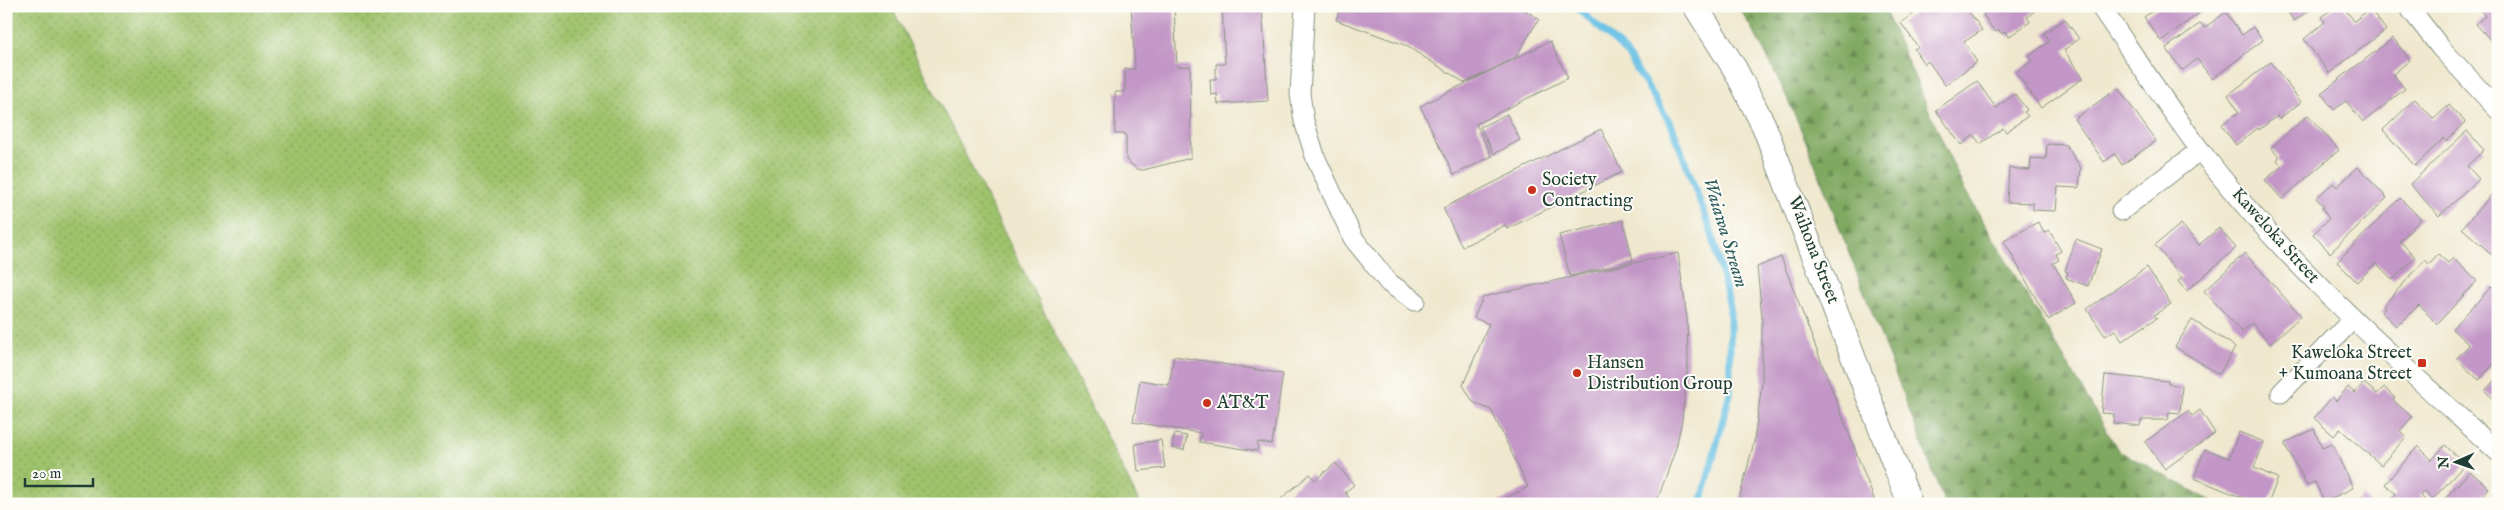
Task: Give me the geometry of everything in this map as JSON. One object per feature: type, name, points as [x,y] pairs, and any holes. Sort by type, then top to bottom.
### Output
[{"type":"street","points":[[1305,6],[1300,94],[1304,120],[1316,159],[1353,238],[1388,283],[1415,301]]},
{"type":"street","name":"Waihona Street","points":[[1695,6],[1735,69],[1764,126],[1910,504]]},
{"type":"street","name":"Kaweloka Street","points":[[2100,6],[2200,150],[2255,216],[2352,320],[2498,452]]},
{"type":"street","points":[[2408,6],[2440,47],[2498,110]]},
{"type":"street","points":[[2121,211],[2200,150]]},
{"type":"street","points":[[2281,393],[2352,320]]},
{"type":"green space","points":[[6,6],[891,6],[1140,504],[6,504]]},
{"type":"green space","points":[[1738,6],[1883,6],[1963,187],[2118,450],[2217,504],[1945,504],[1798,122],[1755,34]]},
{"type":"building","points":[[1131,6],[1174,6],[1177,67],[1190,66],[1191,158],[1143,170],[1137,169],[1126,160],[1126,134],[1115,134],[1115,92],[1125,92],[1125,69],[1135,69]]},
{"type":"building","points":[[1222,6],[1262,6],[1268,101],[1218,104],[1217,94],[1211,95],[1210,79],[1216,79],[1216,64],[1225,64]]},
{"type":"building","points":[[1341,6],[1518,6],[1539,19],[1515,58],[1465,83],[1405,45],[1336,20]]},
{"type":"building","points":[[1924,6],[1965,6],[1982,30],[1964,42],[1977,62],[1945,85],[1928,61],[1924,64],[1914,49],[1918,47],[1901,23]]},
{"type":"building","points":[[1984,6],[2041,6],[2027,17],[2030,22],[2008,37],[2005,31],[2002,34],[1999,30],[1995,32],[1983,15],[1987,12]]},
{"type":"building","points":[[2160,6],[2209,6],[2161,41],[2144,17]]},
{"type":"building","points":[[2284,6],[2315,6],[2294,21]]},
{"type":"building","points":[[2336,6],[2343,6],[2354,21],[2370,9],[2386,30],[2329,73],[2304,39],[2325,22],[2321,17]]},
{"type":"building","points":[[2477,6],[2498,6],[2498,39],[2493,43],[2476,24],[2485,16]]},
{"type":"building","points":[[2226,12],[2242,35],[2253,27],[2263,40],[2212,79],[2197,59],[2183,70],[2181,69],[2166,48],[2201,23],[2204,28]]},
{"type":"building","points":[[2065,19],[2079,39],[2064,50],[2083,78],[2041,108],[2016,72],[2033,60],[2029,56],[2050,41],[2044,33]]},
{"type":"building","points":[[2393,38],[2410,60],[2393,74],[2405,89],[2363,122],[2346,101],[2334,110],[2321,93]]},
{"type":"building","points":[[1550,41],[1568,78],[1476,124],[1492,156],[1454,175],[1420,106]]},
{"type":"building","points":[[2271,62],[2301,102],[2279,119],[2277,116],[2259,130],[2258,128],[2236,145],[2221,125],[2239,112],[2228,95]]},
{"type":"building","points":[[1977,81],[1996,108],[2015,94],[2027,110],[2024,112],[2028,116],[2006,132],[2003,128],[1980,144],[1974,135],[1961,145],[1936,110]]},
{"type":"building","points":[[2118,88],[2156,141],[2122,165],[2115,154],[2104,162],[2074,119]]},
{"type":"building","points":[[2415,99],[2434,119],[2449,105],[2465,122],[2446,141],[2444,138],[2415,166],[2383,130]]},
{"type":"building","points":[[1507,114],[1520,140],[1494,154],[1480,127]]},
{"type":"building","points":[[2308,115],[2339,150],[2282,199],[2265,180],[2282,166],[2277,160],[2279,157],[2271,148]]},
{"type":"building","name":"Society Contracting","points":[[1601,129],[1622,172],[1507,229],[1505,225],[1462,247],[1443,208]]},
{"type":"building","points":[[2467,131],[2484,150],[2467,166],[2479,179],[2439,216],[2410,184]]},
{"type":"building","points":[[2047,144],[2066,145],[2081,168],[2078,188],[2058,187],[2056,211],[2033,210],[2033,203],[2007,202],[2009,168],[2030,170],[2031,158],[2046,159]]},
{"type":"building","points":[[2358,167],[2387,198],[2330,253],[2313,234],[2329,219],[2322,208],[2324,207],[2316,198],[2333,183],[2337,187]]},
{"type":"building","points":[[2498,187],[2498,260],[2462,228]]},
{"type":"building","points":[[2400,198],[2421,219],[2400,241],[2415,257],[2393,280],[2376,263],[2357,282],[2337,262]]},
{"type":"building","points":[[1623,220],[1633,261],[1570,276],[1559,235]]},
{"type":"building","points":[[2038,222],[2044,233],[2049,230],[2061,251],[2056,254],[2059,260],[2053,263],[2076,303],[2048,320],[2004,241]]},
{"type":"building","points":[[2181,224],[2199,245],[2219,228],[2236,248],[2186,291],[2178,281],[2182,278],[2155,245]]},
{"type":"building","points":[[2076,239],[2102,249],[2088,286],[2066,278],[2068,272],[2065,271]]},
{"type":"building","name":"Hansen Distribution Group","points":[[1678,253],[1687,319],[1688,361],[1682,420],[1676,448],[1656,504],[1495,504],[1528,487],[1491,410],[1473,402],[1463,385],[1489,324],[1474,318],[1483,297]]},
{"type":"building","points":[[2245,253],[2301,316],[2270,344],[2252,323],[2242,332],[2204,291]]},
{"type":"building","points":[[2438,254],[2448,263],[2453,258],[2477,281],[2437,324],[2419,305],[2396,326],[2381,312],[2385,308],[2383,306],[2425,260],[2429,264]]},
{"type":"building","points":[[1781,257],[1876,504],[1738,504],[1754,442],[1762,383],[1762,316],[1757,267]]},
{"type":"building","points":[[2147,267],[2171,304],[2154,315],[2157,318],[2122,341],[2115,330],[2105,336],[2087,309]]},
{"type":"building","points":[[2492,286],[2498,291],[2498,359],[2479,380],[2456,359],[2469,345],[2452,329]]},
{"type":"building","points":[[2192,320],[2235,348],[2219,374],[2175,347]]},
{"type":"building","name":"AT&T","points":[[1174,356],[1283,374],[1272,444],[1258,442],[1257,451],[1199,442],[1201,433],[1133,422],[1140,380],[1169,385]]},
{"type":"building","points":[[2105,375],[2168,381],[2168,384],[2182,386],[2180,413],[2169,412],[2168,420],[2141,420],[2140,426],[2113,423],[2114,414],[2101,413]]},
{"type":"building","points":[[2498,376],[2498,403],[2485,391]]},
{"type":"building","points":[[2364,383],[2377,394],[2384,387],[2395,398],[2393,400],[2412,417],[2400,431],[2406,437],[2381,465],[2340,429],[2334,436],[2314,418],[2332,397],[2336,401],[2348,387],[2355,393]]},
{"type":"building","points":[[2200,410],[2215,433],[2165,469],[2145,442],[2188,411],[2192,416]]},
{"type":"building","points":[[2314,429],[2322,448],[2332,444],[2353,488],[2324,502],[2315,482],[2307,485],[2285,445],[2285,443]]},
{"type":"building","points":[[2239,432],[2264,442],[2254,468],[2278,478],[2268,504],[2258,504],[2194,478],[2205,449],[2229,458]]},
{"type":"building","points":[[1175,434],[1187,436],[1184,450],[1172,448]]},
{"type":"building","points":[[1161,440],[1165,468],[1138,471],[1135,444]]},
{"type":"building","points":[[2445,445],[2465,464],[2433,499],[2424,491],[2420,495],[2427,502],[2425,504],[2387,504],[2396,494],[2385,484],[2418,446],[2432,460]]},
{"type":"building","points":[[1336,463],[1354,485],[1345,492],[1354,504],[1275,504],[1310,474],[1315,480]]},
{"type":"building","points":[[2470,471],[2489,488],[2475,504],[2440,504]]},
{"type":"building","points":[[2362,496],[2371,504],[2355,504]]},
{"type":"waterway","name":"Waiawa Stream","points":[[1575,6],[1625,51],[1672,126],[1712,234],[1730,307],[1730,393],[1701,504]]},
{"type":"place","name":"Society Contracting","points":[[1532,190]]},
{"type":"place","name":"Kaweloka Street + Kumoana Street","points":[[2422,363]]},
{"type":"place","name":"Hansen Distribution Group","points":[[1577,373]]},
{"type":"place","name":"AT&T","points":[[1207,403]]}]
